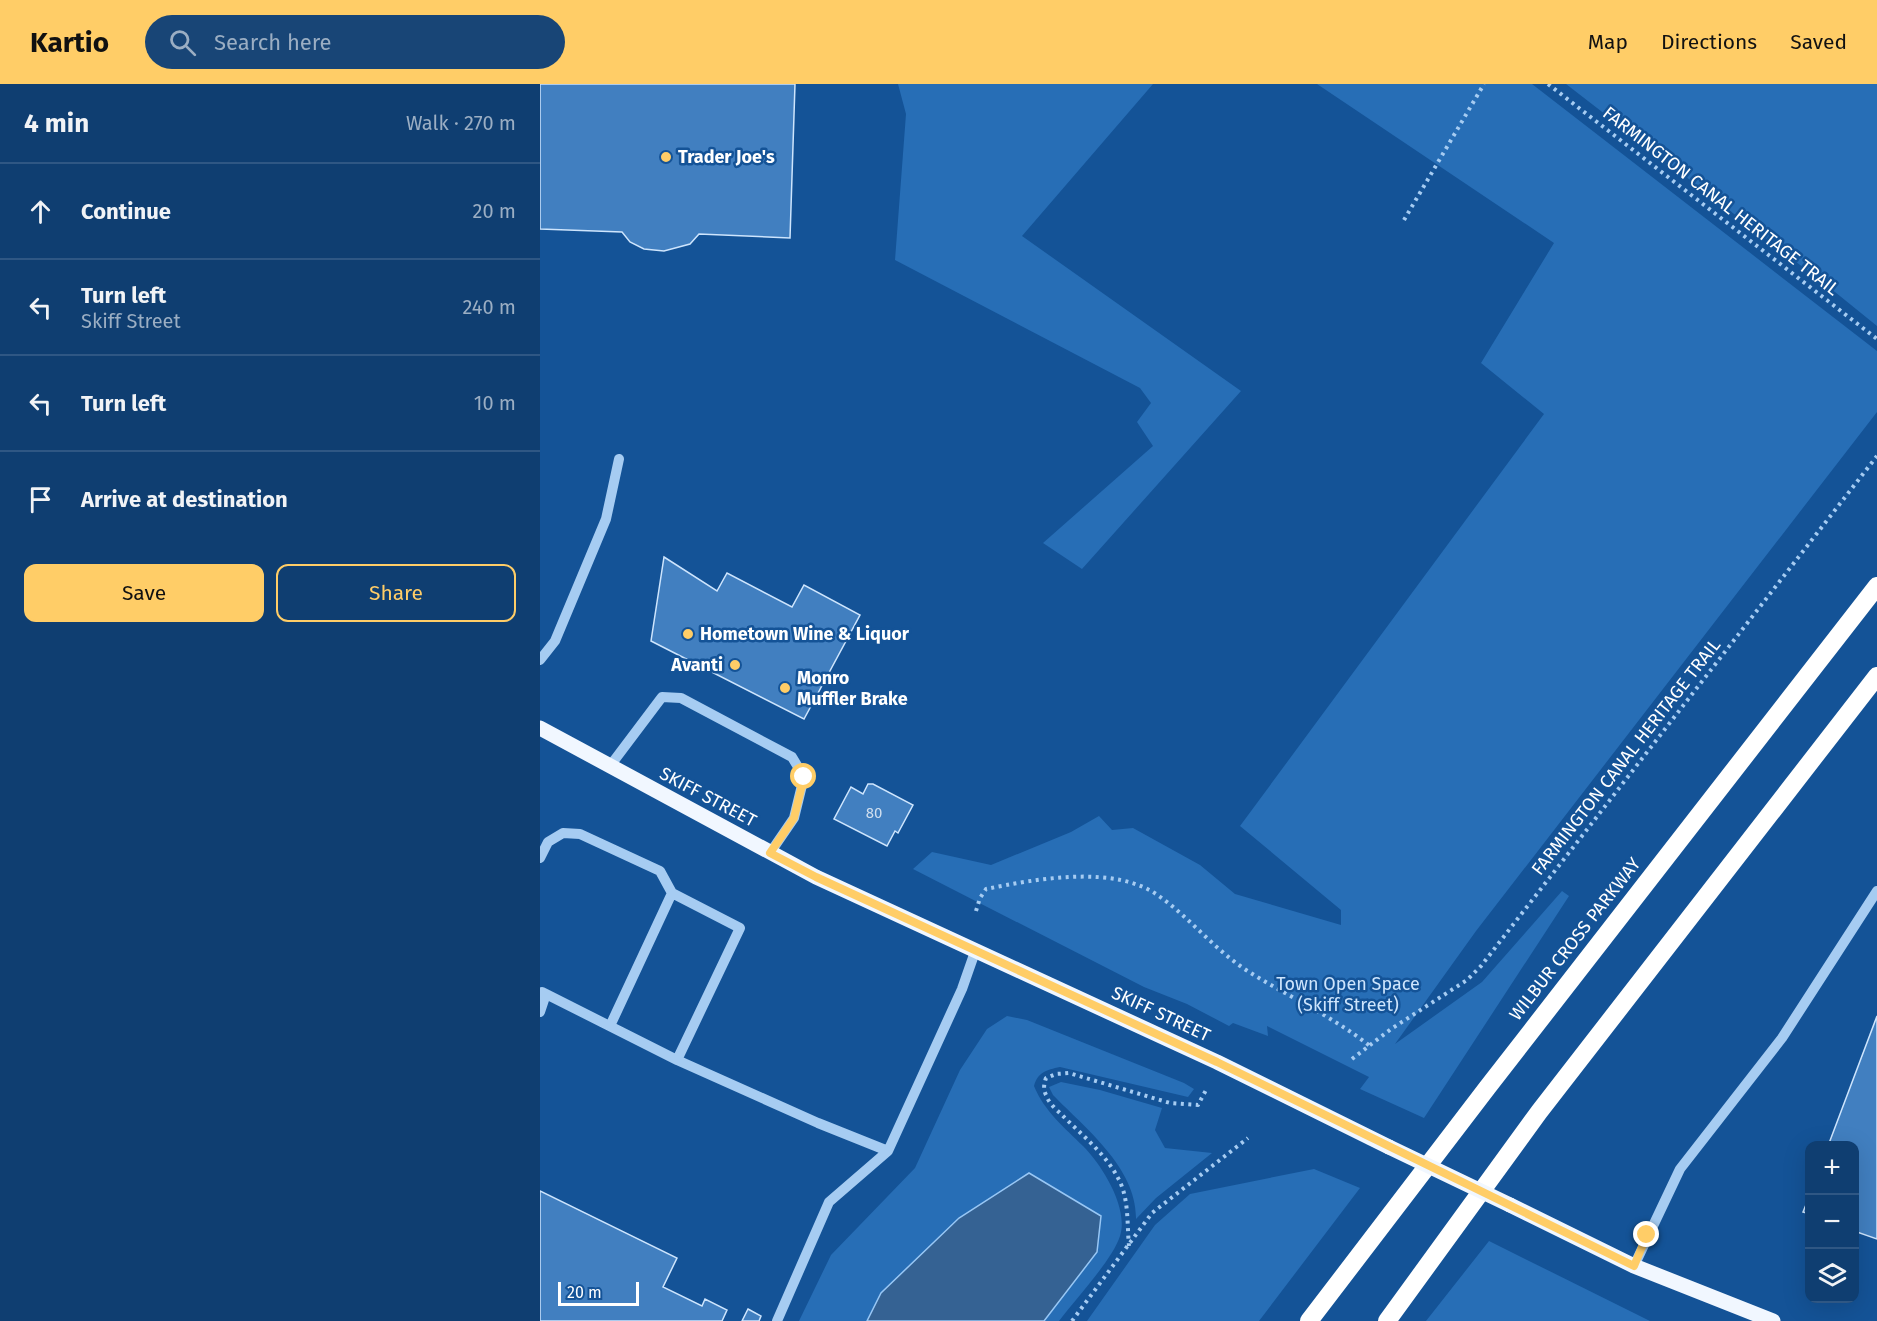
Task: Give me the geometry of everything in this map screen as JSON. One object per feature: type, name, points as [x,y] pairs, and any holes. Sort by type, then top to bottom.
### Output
[{"type":"highway","name":"WILBUR CROSS PARKWAY","points":[[1309,1321],[1486,1088],[1877,586]]},
{"type":"highway","points":[[1388,1321],[1539,1113],[1877,676]]},
{"type":"main road","name":"SKIFF STREET","points":[[540,728],[816,877],[1217,1062],[1634,1266],[1773,1321]]},
{"type":"lane","points":[[540,660],[555,640],[606,519],[619,459]]},
{"type":"lane","points":[[610,766],[662,697],[681,698],[792,757],[804,777],[794,818],[770,853]]},
{"type":"lane","points":[[540,858],[548,842],[563,833],[580,834],[660,871],[672,893],[740,928],[677,1060]]},
{"type":"lane","points":[[1634,1266],[1680,1169],[1782,1038],[1877,891]]},
{"type":"lane","points":[[610,1026],[672,893]]},
{"type":"lane","points":[[777,1321],[829,1202],[888,1151],[962,989],[976,950]]},
{"type":"lane","points":[[540,1012],[543,992],[677,1060],[818,1123],[888,1151]]},
{"type":"path","points":[[1404,220],[1484,84]]},
{"type":"path","name":"FARMINGTON CANAL HERITAGE TRAIL","points":[[1548,84],[1877,339]]},
{"type":"path","name":"FARMINGTON CANAL HERITAGE TRAIL","points":[[1352,1059],[1391,1029],[1467,980],[1481,966],[1877,456]]},
{"type":"path","points":[[976,911],[986,889],[1025,881],[1088,877],[1129,882],[1159,896],[1221,951],[1246,969],[1346,1027],[1370,1046]]},
{"type":"path","points":[[1129,1246],[1121,1185],[1094,1145],[1045,1095],[1043,1085],[1046,1078],[1069,1073],[1170,1103],[1186,1105],[1198,1105],[1206,1090]]},
{"type":"path","points":[[1072,1321],[1152,1213],[1248,1138]]},
{"type":"green space","points":[[898,84],[1153,84],[1022,236],[1241,391],[1082,569],[1043,543],[1153,446],[1137,422],[1151,403],[1140,388],[895,260],[906,114]]},
{"type":"green space","name":"Town Open Space (Skiff Street)","points":[[1317,84],[1532,84],[1877,351],[1877,412],[1476,931],[1395,1044],[1482,982],[1562,891],[1569,896],[1424,1118],[1360,1089],[1369,1077],[1267,1026],[1268,1036],[1233,1023],[1229,1026],[1187,1004],[1144,987],[913,869],[932,852],[991,865],[1071,832],[1099,816],[1112,830],[1133,828],[1200,865],[1235,894],[1341,925],[1341,910],[1240,826],[1544,414],[1481,363],[1554,243]]},
{"type":"green space","points":[[1566,84],[1877,84],[1877,326],[1835,292]]},
{"type":"green space","points":[[1007,1016],[1027,1020],[1194,1089],[1188,1097],[1060,1067],[1043,1072],[1036,1081],[1034,1086],[1043,1103],[1090,1154],[1112,1188],[1121,1213],[1122,1225],[1120,1236],[1110,1256],[1059,1321],[799,1321],[831,1255],[915,1168],[960,1070],[987,1029]]},
{"type":"green space","points":[[1061,1082],[1100,1090],[1162,1108],[1155,1130],[1165,1148],[1212,1153],[1156,1198],[1136,1219],[1134,1200],[1119,1166],[1094,1135],[1053,1095],[1049,1087]]},
{"type":"green space","points":[[1314,1169],[1360,1188],[1259,1321],[1087,1321],[1155,1225],[1190,1194]]},
{"type":"green space","points":[[1489,1241],[1650,1321],[1426,1321]]},
{"type":"shaded area","points":[[1029,1173],[1101,1216],[1097,1252],[1044,1321],[867,1321],[881,1293],[959,1218]]},
{"type":"building","name":"Trader Joe's","points":[[540,84],[795,84],[790,238],[699,234],[690,244],[664,251],[644,249],[630,242],[622,232],[540,229]]},
{"type":"building","points":[[664,557],[717,591],[727,573],[792,607],[804,585],[860,615],[804,719],[651,641]]},
{"type":"building","points":[[868,784],[873,784],[913,805],[898,833],[895,831],[887,846],[834,819],[851,787],[863,794]]},
{"type":"building","points":[[1877,1016],[1877,1239],[1859,1233],[1859,1141],[1830,1141]]},
{"type":"building","points":[[540,1191],[677,1258],[663,1287],[702,1306],[705,1299],[727,1310],[722,1321],[540,1321]]},
{"type":"building","points":[[748,1309],[761,1316],[759,1321],[742,1321]]},
{"type":"place","name":"Trader Joe's","points":[[666,157]]},
{"type":"place","name":"Hometown Wine & Liquor","points":[[688,634]]},
{"type":"place","name":"Avanti","points":[[735,665]]},
{"type":"place","name":"Monro Muffler Brake","points":[[785,688]]},
{"type":"route","points":[[804,777],[794,818],[770,853],[816,877],[1217,1062],[1634,1266],[1647,1235]]}]
